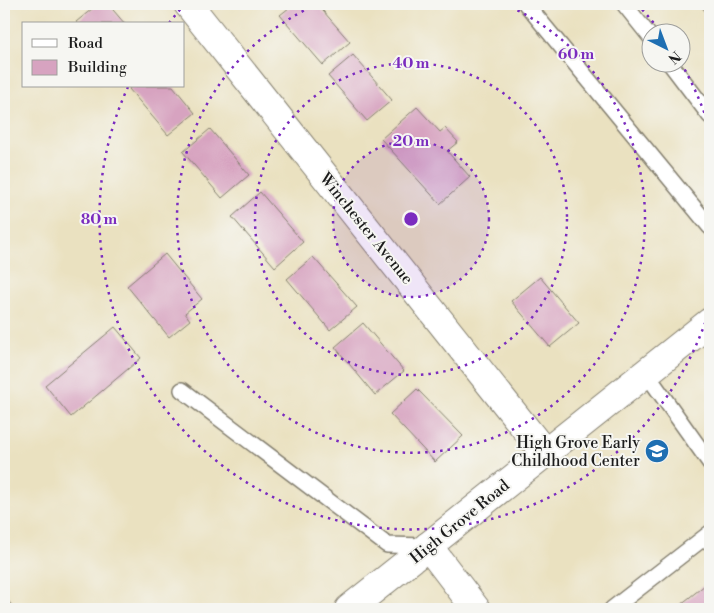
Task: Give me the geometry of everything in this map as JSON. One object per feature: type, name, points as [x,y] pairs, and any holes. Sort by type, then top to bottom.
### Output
[{"type":"street","name":"Winchester Avenue","points":[[188,4],[545,452]]},
{"type":"street","name":"High Grove Road","points":[[349,609],[710,322]]},
{"type":"street","points":[[428,546],[476,609]]},
{"type":"lane","points":[[526,4],[710,227]]},
{"type":"lane","points":[[624,4],[642,26]]},
{"type":"lane","points":[[677,72],[710,116]]},
{"type":"lane","points":[[646,373],[710,463]]},
{"type":"lane","points":[[182,390],[387,545],[428,546]]},
{"type":"lane","points":[[612,609],[710,533]]},
{"type":"building","points":[[98,4],[108,4],[123,22],[76,22]]},
{"type":"building","points":[[294,4],[317,4],[350,42],[323,65],[280,15]]},
{"type":"building","points":[[699,4],[710,4],[710,17]]},
{"type":"building","points":[[353,55],[392,100],[367,121],[328,76]]},
{"type":"building","points":[[175,88],[195,113],[168,135],[129,89]]},
{"type":"building","points":[[417,107],[440,132],[445,128],[458,142],[447,151],[470,177],[440,204],[381,139]]},
{"type":"building","points":[[210,129],[249,175],[222,198],[183,152]]},
{"type":"building","points":[[260,192],[303,242],[275,267],[232,217]]},
{"type":"building","points":[[165,254],[202,299],[185,313],[190,320],[169,337],[127,286]]},
{"type":"building","points":[[313,257],[357,307],[330,330],[287,279]]},
{"type":"building","points":[[540,277],[579,323],[550,347],[511,301]]},
{"type":"building","points":[[363,323],[404,371],[375,395],[335,347]]},
{"type":"building","points":[[115,327],[141,358],[71,417],[45,385]]},
{"type":"building","points":[[417,389],[463,436],[435,462],[390,414]]},
{"type":"building","points":[[710,581],[710,609],[675,609]]},
{"type":"building","points":[[4,596],[15,609],[4,609]]},
{"type":"place","name":"High Grove Early Childhood Center","points":[[657,451]]}]
